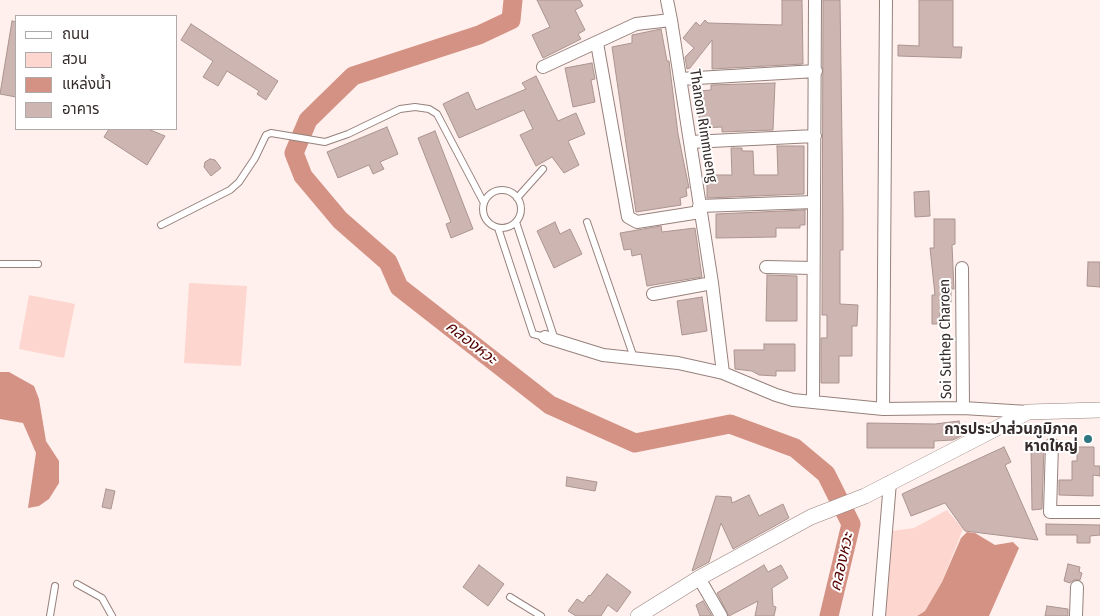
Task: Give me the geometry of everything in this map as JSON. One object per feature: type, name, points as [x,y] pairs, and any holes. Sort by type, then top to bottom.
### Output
[{"type":"street","name":"Thanon Rimmueng","points":[[667,0],[712,283],[723,373]]},
{"type":"street","points":[[813,402],[813,268],[816,136],[815,0]]},
{"type":"street","points":[[883,409],[886,0]]},
{"type":"street","points":[[543,67],[636,24],[671,20]]},
{"type":"street","points":[[597,43],[628,217],[637,222],[700,209],[814,202]]},
{"type":"street","points":[[680,79],[816,72]]},
{"type":"street","points":[[690,142],[816,136]]},
{"type":"street","points":[[766,267],[813,268]]},
{"type":"street","name":"Soi Suthep Charoen","points":[[962,268],[964,408]]},
{"type":"street","points":[[653,294],[712,283]]},
{"type":"street","points":[[551,340],[603,355],[678,363],[723,373],[776,396],[813,402],[883,409],[964,408],[1028,412],[1100,410]]},
{"type":"street","points":[[638,616],[698,578],[811,517],[866,496],[1028,412]]},
{"type":"street","points":[[1052,444],[1050,512],[1100,512]]},
{"type":"street","points":[[879,616],[890,482]]},
{"type":"street","points":[[698,578],[721,616]]},
{"type":"street","points":[[1076,616],[1077,587]]},
{"type":"lane","points":[[161,225],[230,190],[239,182],[255,158],[266,135],[271,133],[325,142],[348,134],[400,109],[414,107],[429,109],[437,114],[445,126],[484,203],[484,216],[492,226],[505,228],[516,222],[521,210],[517,198],[513,194],[502,190],[491,194],[484,203]]},
{"type":"lane","points":[[517,198],[543,169]]},
{"type":"lane","points":[[516,222],[551,340]]},
{"type":"lane","points":[[588,222],[634,358]]},
{"type":"lane","points":[[498,228],[533,334],[551,340]]},
{"type":"lane","points":[[0,264],[38,264]]},
{"type":"lane","points":[[77,584],[102,598],[112,616]]},
{"type":"lane","points":[[50,616],[55,586]]},
{"type":"lane","points":[[510,597],[541,616]]},
{"type":"green space","points":[[189,283],[247,286],[241,366],[184,363]]},
{"type":"green space","points":[[29,295],[75,304],[64,358],[19,349]]},
{"type":"green space","points":[[947,510],[963,529],[942,582],[925,611],[917,616],[885,616],[892,531],[914,528]]},
{"type":"water","points":[[0,372],[9,372],[34,386],[39,399],[46,441],[59,461],[59,483],[49,499],[39,506],[28,508],[36,453],[23,423],[0,419]]},
{"type":"water","points":[[967,532],[975,533],[995,545],[1013,542],[1019,548],[989,616],[917,616],[925,611],[942,582],[961,538]]},
{"type":"building","points":[[537,0],[580,0],[583,6],[575,10],[585,30],[578,34],[581,39],[543,58],[532,35],[550,27]]},
{"type":"building","points":[[782,0],[802,0],[803,64],[712,69],[712,40],[690,68],[687,69],[685,57],[694,48],[683,38],[696,22],[700,26],[705,20],[708,23],[782,25]]},
{"type":"building","points":[[823,0],[840,0],[843,250],[840,250],[840,304],[858,305],[857,326],[852,326],[852,356],[839,356],[839,383],[821,383],[821,338],[827,338],[827,315],[822,315]]},
{"type":"building","points":[[919,0],[953,0],[953,47],[962,47],[961,58],[898,56],[898,45],[919,46]]},
{"type":"building","points":[[12,21],[15,22],[15,97],[0,94]]},
{"type":"building","points":[[191,24],[278,81],[266,100],[257,94],[259,91],[227,71],[218,86],[203,77],[213,61],[181,40]]},
{"type":"building","points":[[661,29],[667,61],[669,61],[678,134],[689,188],[686,188],[687,196],[680,198],[681,205],[636,212],[612,47],[632,43],[632,35]]},
{"type":"building","points":[[592,63],[595,79],[591,80],[595,102],[573,107],[565,68]]},
{"type":"building","points":[[536,76],[558,121],[576,113],[585,134],[568,141],[579,165],[564,173],[552,157],[536,166],[520,135],[533,129],[524,110],[459,138],[443,104],[468,92],[476,110],[526,89],[522,83]]},
{"type":"building","points":[[775,83],[773,130],[722,132],[722,127],[699,128],[699,91],[711,90],[711,85]]},
{"type":"building","points":[[387,127],[398,154],[380,162],[384,169],[373,174],[369,165],[338,178],[327,152]]},
{"type":"building","points":[[108,130],[150,130],[165,136],[147,165],[104,137]]},
{"type":"building","points":[[435,131],[473,229],[451,238],[446,224],[451,222],[418,138]]},
{"type":"building","points":[[777,146],[804,146],[804,194],[707,198],[707,175],[732,175],[731,148],[753,151],[754,175],[778,175]]},
{"type":"building","points":[[210,159],[215,160],[221,168],[211,176],[204,167],[205,162]]},
{"type":"building","points":[[929,191],[930,216],[915,217],[914,192]]},
{"type":"building","points":[[805,210],[805,225],[800,225],[800,228],[776,228],[776,237],[716,238],[716,214]]},
{"type":"building","points":[[934,219],[955,219],[955,244],[952,245],[954,289],[951,289],[951,302],[946,302],[946,313],[940,313],[940,324],[932,324],[932,295],[935,295],[930,248],[934,248]]},
{"type":"building","points":[[555,222],[560,234],[570,229],[582,254],[554,268],[537,231]]},
{"type":"building","points":[[661,226],[662,232],[695,228],[702,277],[647,286],[641,254],[632,256],[631,249],[624,250],[620,233]]},
{"type":"building","points":[[1088,262],[1100,262],[1100,287],[1087,286]]},
{"type":"building","points":[[767,275],[797,276],[797,321],[766,321]]},
{"type":"building","points":[[702,297],[707,331],[682,335],[677,301]]},
{"type":"building","points":[[764,344],[795,344],[795,371],[776,371],[776,376],[759,375],[752,371],[735,369],[734,350],[764,350]]},
{"type":"building","points":[[959,421],[963,435],[953,440],[934,441],[934,448],[867,448],[867,423],[935,424]]},
{"type":"building","points":[[1004,447],[1011,462],[1005,465],[1038,540],[965,531],[945,503],[911,516],[902,494]]},
{"type":"building","points":[[1031,447],[1044,447],[1042,509],[1032,510]]},
{"type":"building","points":[[1077,447],[1094,447],[1094,466],[1100,466],[1100,476],[1093,475],[1093,496],[1059,495],[1059,480],[1072,480],[1072,461],[1077,461]]},
{"type":"building","points":[[567,477],[597,482],[595,491],[566,486]]},
{"type":"building","points":[[106,489],[115,491],[111,509],[102,507]]},
{"type":"building","points":[[749,495],[759,516],[783,504],[789,518],[733,549],[721,523],[709,562],[692,571],[716,496],[731,497],[732,503]]},
{"type":"building","points":[[1046,524],[1100,525],[1100,535],[1090,536],[1090,543],[1077,543],[1077,535],[1046,535]]},
{"type":"building","points":[[1068,564],[1080,567],[1079,572],[1082,573],[1080,580],[1074,580],[1070,583],[1064,581]]},
{"type":"building","points":[[479,565],[504,584],[488,606],[463,587]]},
{"type":"building","points":[[764,565],[768,572],[781,565],[788,578],[772,588],[773,606],[776,607],[774,616],[755,616],[758,601],[729,616],[717,593]]},
{"type":"building","points":[[607,574],[631,592],[617,612],[608,605],[601,616],[576,616],[568,611],[577,599],[583,603]]},
{"type":"building","points":[[703,601],[712,616],[700,616],[696,605]]},
{"type":"building","points":[[1047,606],[1068,609],[1068,616],[1045,616]]},
{"type":"waterway","name":"คลองหวะ","points":[[513,0],[511,20],[479,35],[353,76],[308,120],[294,153],[303,176],[340,220],[388,262],[399,287],[550,405],[635,443],[730,424],[795,448],[826,474],[851,524],[829,616]]},
{"type":"place","name":"การประปาส่วนภูมิภาค หาดใหญ่","points":[[1088,439]]}]
